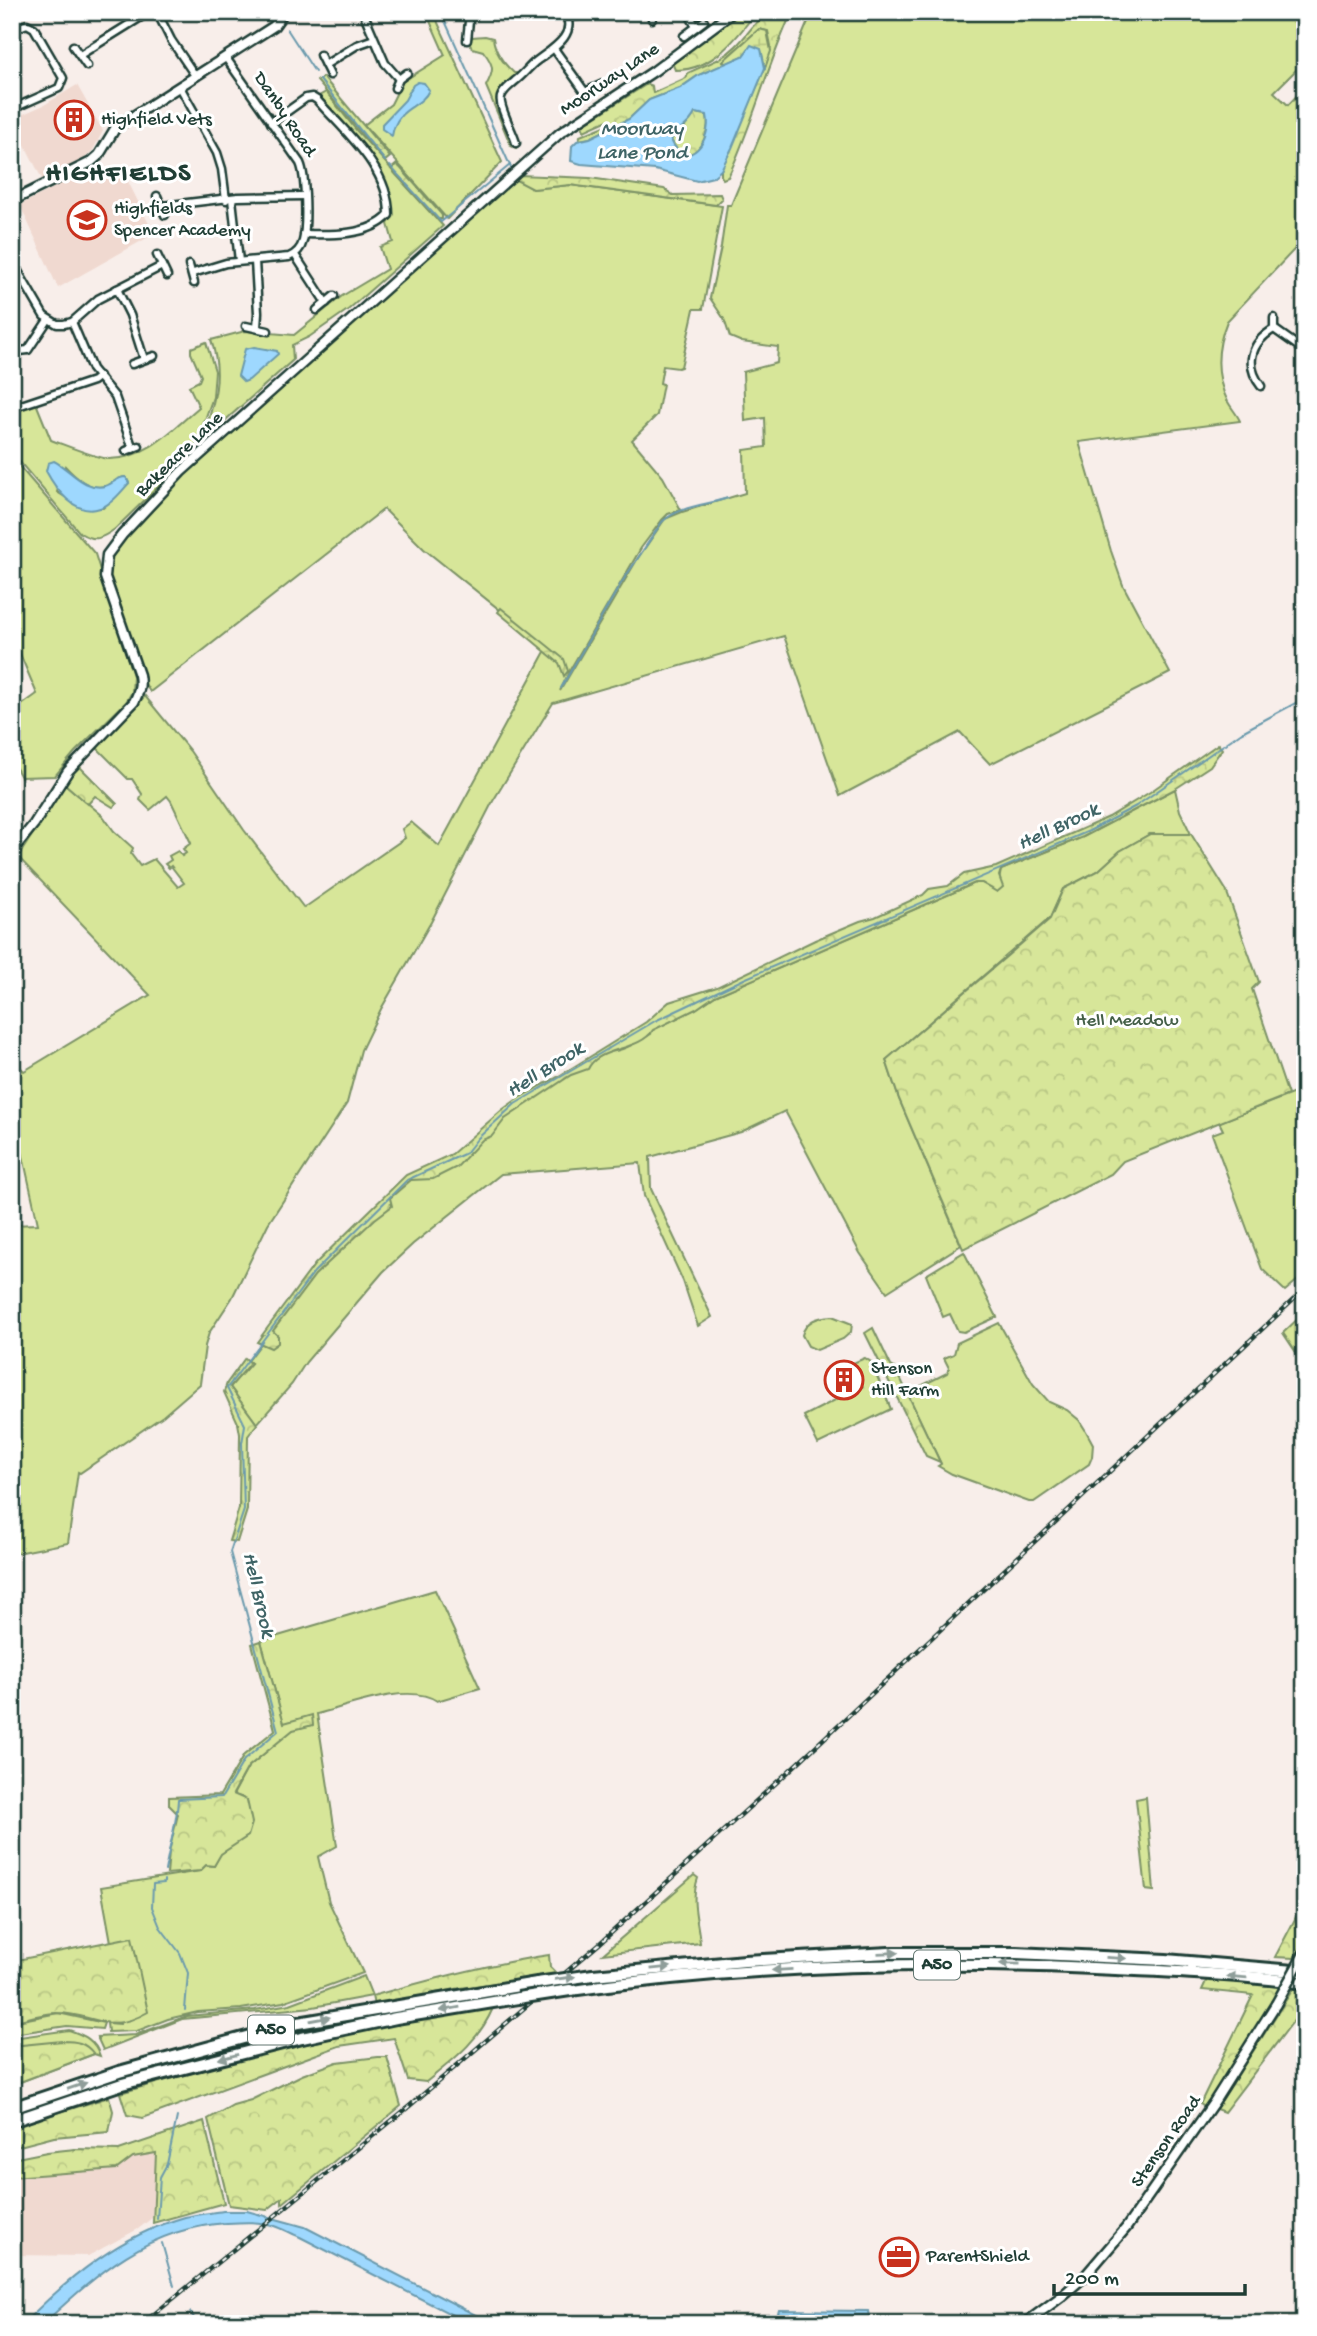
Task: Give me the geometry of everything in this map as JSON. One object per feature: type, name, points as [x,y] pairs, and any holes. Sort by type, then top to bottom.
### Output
[{"type":"highway","name":"A50","points":[[12,2108],[119,2072],[298,2023],[593,1975],[745,1961],[927,1953],[1016,1953],[1305,1972]]},
{"type":"highway","name":"A50","points":[[12,2121],[122,2084],[289,2042],[396,2018],[570,1990],[744,1972],[875,1965],[1023,1965],[1161,1971],[1305,1983]]},
{"type":"street","points":[[80,55],[149,12]]},
{"type":"street","points":[[168,12],[158,15],[196,77]]},
{"type":"street","points":[[13,199],[91,162],[99,155],[114,130],[274,26],[284,12]]},
{"type":"street","points":[[374,12],[365,14],[385,63],[399,79]]},
{"type":"street","points":[[688,12],[696,27]]},
{"type":"street","name":"Moorway Lane","points":[[540,151],[560,133],[654,71],[733,12]]},
{"type":"street","points":[[467,40],[468,13]]},
{"type":"street","points":[[516,143],[516,129],[500,106],[503,91],[532,64],[555,50],[566,35],[566,15],[605,13]]},
{"type":"street","points":[[684,36],[704,21]]},
{"type":"street","points":[[12,30],[27,24],[34,28],[63,78],[59,88],[12,109]]},
{"type":"street","points":[[326,65],[357,45],[374,38]]},
{"type":"street","points":[[74,46],[87,66]]},
{"type":"street","points":[[555,50],[583,95],[603,84]]},
{"type":"street","points":[[320,55],[330,75]]},
{"type":"street","name":"Danby Road","points":[[226,58],[303,171],[304,233],[301,248],[295,255]]},
{"type":"street","points":[[395,88],[399,79],[407,73]]},
{"type":"street","points":[[180,87],[218,153],[239,261]]},
{"type":"street","points":[[271,123],[306,98],[312,97],[348,131],[386,191],[389,215],[382,222],[344,233],[304,233]]},
{"type":"street","name":"Bakeacre Lane","points":[[12,851],[34,824],[68,771],[134,702],[139,693],[139,675],[105,577],[105,562],[110,549],[181,472],[540,151]]},
{"type":"street","points":[[157,196],[165,215]]},
{"type":"street","points":[[162,206],[229,199],[304,196]]},
{"type":"street","points":[[157,255],[167,276]]},
{"type":"street","points":[[193,273],[239,261],[279,260],[295,255],[326,303]]},
{"type":"street","points":[[12,261],[48,320],[57,324],[72,322],[89,305],[162,266]]},
{"type":"street","points":[[256,261],[257,327]]},
{"type":"street","points":[[189,265],[194,283]]},
{"type":"street","points":[[117,289],[130,315],[144,359]]},
{"type":"street","points":[[317,310],[334,296]]},
{"type":"street","points":[[1274,318],[1274,329]]},
{"type":"street","points":[[12,346],[20,351],[29,350],[48,320]]},
{"type":"street","points":[[72,322],[87,360],[115,397],[133,449]]},
{"type":"street","points":[[246,326],[268,331]]},
{"type":"street","points":[[1274,329],[1305,351]]},
{"type":"street","points":[[1261,386],[1253,375],[1251,362],[1254,349],[1262,336],[1274,329]]},
{"type":"street","points":[[132,364],[154,356]]},
{"type":"street","points":[[1245,378],[1253,375]]},
{"type":"street","points":[[12,405],[35,401],[93,381],[99,376]]},
{"type":"street","name":"Stenson Road","points":[[1024,2324],[1085,2276],[1126,2228],[1214,2102],[1276,2004],[1305,1952]]},
{"type":"shaded area","points":[[77,85],[103,131],[93,150],[84,159],[42,179],[12,119],[44,105]]},
{"type":"shaded area","name":"Highfields Spencer Academy","points":[[99,165],[103,173],[120,165],[154,234],[58,288],[20,205]]},
{"type":"shaded area","points":[[156,2152],[152,2218],[138,2229],[88,2256],[12,2255],[12,2177],[117,2169],[133,2157]]},
{"type":"green space","points":[[426,12],[436,12],[438,23],[502,162],[447,219],[364,125],[391,104],[402,82],[445,55]]},
{"type":"green space","points":[[740,12],[756,12],[722,51],[701,65],[675,70],[672,62]]},
{"type":"green space","points":[[767,12],[792,12],[728,177],[723,179],[721,170],[765,68],[771,46],[768,31],[759,29],[723,61],[726,64],[699,75],[680,88],[649,100],[629,119],[590,138],[579,140],[580,136],[612,123],[608,120],[584,131],[582,125],[647,84],[652,86],[653,93],[686,78],[688,73],[725,55]]},
{"type":"green space","points":[[812,12],[1305,12],[1305,61],[1274,92],[1288,105],[1305,87],[1305,238],[1227,321],[1223,331],[1219,372],[1228,402],[1240,421],[1079,442],[1123,585],[1170,673],[990,764],[960,732],[840,796],[784,636],[553,703],[493,801],[431,922],[381,1009],[361,1050],[347,1103],[268,1224],[232,1298],[209,1333],[200,1384],[163,1416],[78,1472],[68,1543],[12,1554],[12,1225],[38,1224],[17,1129],[12,1119],[12,1059],[24,1071],[150,995],[18,857],[65,784],[103,816],[114,831],[133,848],[131,854],[140,866],[154,859],[178,887],[184,883],[171,866],[169,868],[165,864],[171,860],[169,856],[178,851],[182,856],[186,853],[183,849],[191,843],[171,801],[167,796],[150,810],[140,800],[142,794],[132,779],[128,779],[96,747],[145,696],[190,751],[244,830],[304,908],[405,838],[402,829],[411,822],[439,846],[547,648],[424,549],[384,509],[150,692],[134,663],[121,629],[105,562],[165,488],[512,176],[533,189],[570,185],[722,206],[703,309],[694,309],[681,367],[663,366],[660,383],[663,384],[657,415],[632,440],[663,477],[681,510],[668,514],[641,548],[560,691],[638,558],[665,519],[745,493],[744,450],[766,447],[765,418],[745,421],[743,372],[777,363],[778,347],[742,342],[730,337],[724,319],[710,298],[727,205],[731,205]]},
{"type":"green space","points":[[759,29],[767,31],[771,51],[765,68],[761,50],[751,46],[743,56],[726,64],[723,61]]},
{"type":"green space","points":[[472,37],[493,38],[498,53],[507,66],[514,73],[520,73],[497,97],[516,148],[511,146],[486,86],[492,72],[490,61],[483,51],[472,48],[469,43]]},
{"type":"green space","points":[[323,77],[390,157],[385,161],[317,81]]},
{"type":"green space","points":[[326,92],[357,131],[443,226],[349,309],[309,337],[292,345],[293,360],[202,441],[216,391],[217,366],[211,340],[245,331],[294,335],[342,296],[387,269],[380,247],[393,242],[388,224],[392,209],[389,192],[370,156],[319,96]]},
{"type":"green space","points":[[695,113],[707,115],[706,135],[697,150],[684,154],[671,140]]},
{"type":"green space","points":[[397,164],[442,215],[442,219],[436,219],[391,169]]},
{"type":"green space","points":[[519,175],[590,178],[664,189],[673,195],[720,194],[722,199],[716,205],[570,185],[533,189],[514,179]]},
{"type":"green space","points":[[206,342],[215,371],[213,397],[193,453],[115,529],[98,538],[90,538],[80,533],[12,453],[12,427],[19,422],[17,419],[12,422],[12,409],[36,403],[51,440],[80,451],[109,459],[135,454],[169,433],[199,407],[189,386],[199,381],[201,376],[191,348]],"holes":[[[65,466],[83,482],[93,486],[105,486],[126,477],[129,483],[103,508],[83,508],[57,492]]]},
{"type":"green space","points":[[12,458],[95,554],[133,676],[132,692],[126,702],[75,752],[55,776],[21,777],[12,761],[12,712],[37,694],[12,635]]},
{"type":"green space","points":[[501,608],[564,659],[568,671],[564,676],[559,663],[498,612]]},
{"type":"green space","points":[[1218,744],[1222,749],[1210,766],[1175,789],[1083,837],[1001,870],[999,876],[1003,887],[997,892],[982,883],[975,883],[715,996],[696,1009],[653,1030],[638,1042],[600,1056],[588,1069],[571,1075],[505,1119],[492,1136],[482,1140],[457,1167],[433,1179],[411,1180],[390,1198],[392,1206],[315,1275],[273,1331],[278,1336],[278,1343],[271,1348],[257,1342],[315,1264],[406,1175],[452,1154],[520,1097],[646,1022],[669,1002],[717,987],[815,940],[923,895],[929,889],[948,886],[964,874],[996,867],[1109,817]]},
{"type":"green space","points":[[78,765],[117,804],[113,807],[95,796],[88,804],[65,784]]},
{"type":"green space","points":[[1175,789],[1180,811],[1191,834],[1150,834],[1120,851],[1098,871],[1063,889],[1050,918],[886,1060],[899,1099],[961,1245],[887,1292],[860,1253],[785,1111],[741,1132],[650,1157],[651,1189],[712,1317],[698,1326],[683,1281],[644,1196],[640,1163],[501,1174],[413,1244],[383,1272],[257,1424],[230,1387],[251,1363],[248,1361],[315,1272],[407,1180],[466,1153],[515,1104],[608,1052],[635,1043],[651,1034],[652,1030],[696,1009],[715,996],[975,883],[982,883],[997,891],[1001,870],[1083,837]]},
{"type":"green space","name":"Hell Meadow","points":[[1150,834],[1191,834],[1226,890],[1259,982],[1252,989],[1288,1095],[1123,1161],[1111,1174],[963,1249],[899,1099],[886,1060],[1050,919],[1063,889],[1098,871],[1120,851]]},
{"type":"green space","points":[[1305,1089],[1305,1274],[1285,1291],[1262,1269],[1212,1134],[1223,1130],[1219,1122]]},
{"type":"green space","points":[[964,1252],[997,1317],[964,1332],[958,1331],[950,1314],[943,1317],[926,1275]]},
{"type":"green space","points":[[1305,1312],[1305,1366],[1283,1333]]},
{"type":"green space","points":[[832,1316],[852,1324],[851,1332],[843,1339],[817,1350],[808,1346],[802,1335],[806,1326],[817,1318]]},
{"type":"green space","points":[[999,1323],[1033,1384],[1049,1402],[1067,1410],[1079,1420],[1093,1444],[1089,1464],[1034,1502],[952,1474],[938,1466],[941,1464],[907,1393],[947,1373],[949,1368],[944,1358],[954,1354],[957,1343]]},
{"type":"green space","points":[[873,1328],[891,1366],[896,1369],[940,1462],[926,1456],[865,1333]]},
{"type":"green space","points":[[245,1358],[251,1363],[230,1387],[257,1424],[248,1436],[247,1510],[237,1542],[229,1541],[239,1508],[240,1434],[224,1392],[227,1383]]},
{"type":"green space","points":[[865,1358],[871,1362],[891,1409],[818,1444],[804,1416],[841,1397],[849,1397],[863,1387],[853,1363]]},
{"type":"green space","points":[[435,1590],[480,1688],[437,1701],[411,1694],[378,1697],[317,1714],[337,1846],[318,1857],[329,1902],[363,1973],[283,2002],[198,2012],[168,2019],[137,2031],[108,2032],[107,2023],[120,2024],[132,1937],[111,1942],[101,1887],[200,1871],[206,1865],[214,1866],[220,1854],[243,1838],[241,1797],[233,1795],[248,1767],[293,1729],[313,1725],[284,1724],[261,1641]]},
{"type":"green space","points":[[261,1641],[284,1723],[312,1715],[313,1725],[293,1730],[248,1767],[233,1794],[247,1800],[252,1823],[248,1836],[221,1854],[214,1866],[206,1865],[200,1871],[167,1874],[178,1814],[169,1805],[169,1797],[220,1795],[244,1755],[275,1730],[252,1644]]},
{"type":"green space","points":[[1146,1797],[1154,1891],[1146,1890],[1136,1799]]},
{"type":"green space","points":[[694,1875],[698,1878],[695,1903],[700,1943],[603,1954]]},
{"type":"green space","points":[[1305,1900],[1305,1941],[1294,1958],[1275,1957]]},
{"type":"green space","points":[[132,1937],[148,2012],[134,2019],[111,2023],[56,2013],[12,2022],[12,1961]]},
{"type":"green space","points":[[549,1955],[550,1967],[557,1974],[461,1988],[374,2005],[372,1996],[460,1972]]},
{"type":"green space","points":[[364,1976],[372,1996],[313,2007],[182,2019],[103,2050],[97,2037],[135,2035],[187,2016],[290,2004]]},
{"type":"green space","points":[[1207,1979],[1281,1987],[1206,2108],[1200,2104],[1253,1995],[1202,1990]]},
{"type":"green space","points":[[1293,1989],[1305,1991],[1305,2006],[1224,2112],[1216,2109]]},
{"type":"green space","points":[[493,2008],[473,2040],[426,2082],[408,2080],[394,2038],[339,2046],[143,2118],[127,2115],[120,2093],[253,2056],[386,2026]]},
{"type":"green space","points":[[58,2013],[104,2023],[102,2029],[67,2026],[12,2034],[12,2022]]},
{"type":"green space","points":[[69,2030],[88,2039],[100,2056],[94,2054],[12,2085],[12,2038]]},
{"type":"green space","points":[[62,2041],[80,2043],[94,2054],[12,2085],[12,2046]]},
{"type":"green space","points":[[387,2057],[401,2106],[282,2204],[282,2198],[267,2210],[229,2205],[208,2119],[233,2105],[251,2100],[302,2075],[337,2062]]},
{"type":"green space","points":[[109,2097],[113,2111],[109,2132],[54,2137],[12,2148],[12,2127]]},
{"type":"green space","points":[[204,2121],[224,2203],[153,2223],[156,2153],[133,2157],[117,2169],[12,2177],[12,2159],[75,2149],[119,2150]]},
{"type":"water","name":"Moorway Lane Pond","points":[[751,45],[761,49],[765,68],[732,148],[721,170],[713,177],[697,181],[655,170],[571,161],[572,146],[577,141],[590,138],[629,119],[649,100],[680,88],[699,75],[743,56]],"holes":[[[695,113],[707,115],[706,135],[697,150],[684,154],[677,149],[671,140],[674,136]]]},
{"type":"water","points":[[418,82],[424,83],[429,90],[421,101],[399,118],[392,136],[382,129],[382,124]]},
{"type":"water","points":[[254,347],[277,351],[278,354],[244,382],[238,376],[245,349]]},
{"type":"water","points":[[54,461],[90,485],[105,486],[126,477],[129,483],[104,506],[91,510],[82,508],[60,493],[50,478],[46,471],[48,463]]},
{"type":"water","points":[[247,2211],[305,2227],[493,2324],[470,2324],[300,2237],[275,2226],[245,2222],[199,2227],[149,2243],[126,2256],[84,2287],[43,2324],[23,2324],[78,2274],[118,2246],[162,2225],[190,2216]]},
{"type":"water","points":[[779,2310],[868,2311],[870,2324],[775,2324]]},
{"type":"waterway","points":[[441,12],[512,170]]},
{"type":"waterway","points":[[287,29],[315,72]]},
{"type":"waterway","points":[[320,80],[385,161]]},
{"type":"waterway","points":[[390,166],[441,222],[510,165]]},
{"type":"waterway","points":[[561,688],[620,585],[662,522],[685,509],[728,498]]},
{"type":"waterway","name":"Hell Brook","points":[[165,1871],[178,1799],[222,1797],[244,1760],[278,1731],[230,1552],[244,1510],[242,1443],[245,1425],[227,1388],[314,1272],[407,1180],[466,1153],[477,1139],[515,1104],[655,1021],[744,979],[1089,831],[1136,806],[1242,732],[1305,698]]},
{"type":"waterway","name":"Hell Brook","points":[[164,1880],[164,1883],[153,1884],[152,1907],[160,1927],[180,1953],[188,1973],[185,2010]]},
{"type":"waterway","name":"Hell Brook","points":[[157,2219],[160,2177],[167,2164],[177,2117]]},
{"type":"waterway","name":"Hell Brook","points":[[162,2243],[174,2286]]},
{"type":"waterway","name":"Hell Brook","points":[[190,2312],[195,2319],[194,2324]]},
{"type":"railway","points":[[142,2324],[406,2109],[599,1944],[788,1772],[1305,1289]]},
{"type":"place","name":"Highfield Vets","points":[[74,120]]},
{"type":"place","name":"Highfields Spencer Academy","points":[[87,220]]},
{"type":"place","name":"Stenson Hill Farm","points":[[844,1380]]},
{"type":"place","name":"ParentShield","points":[[899,2257]]},
{"type":"district","name":"HIGHFIELDS","points":[[119,175]]}]
